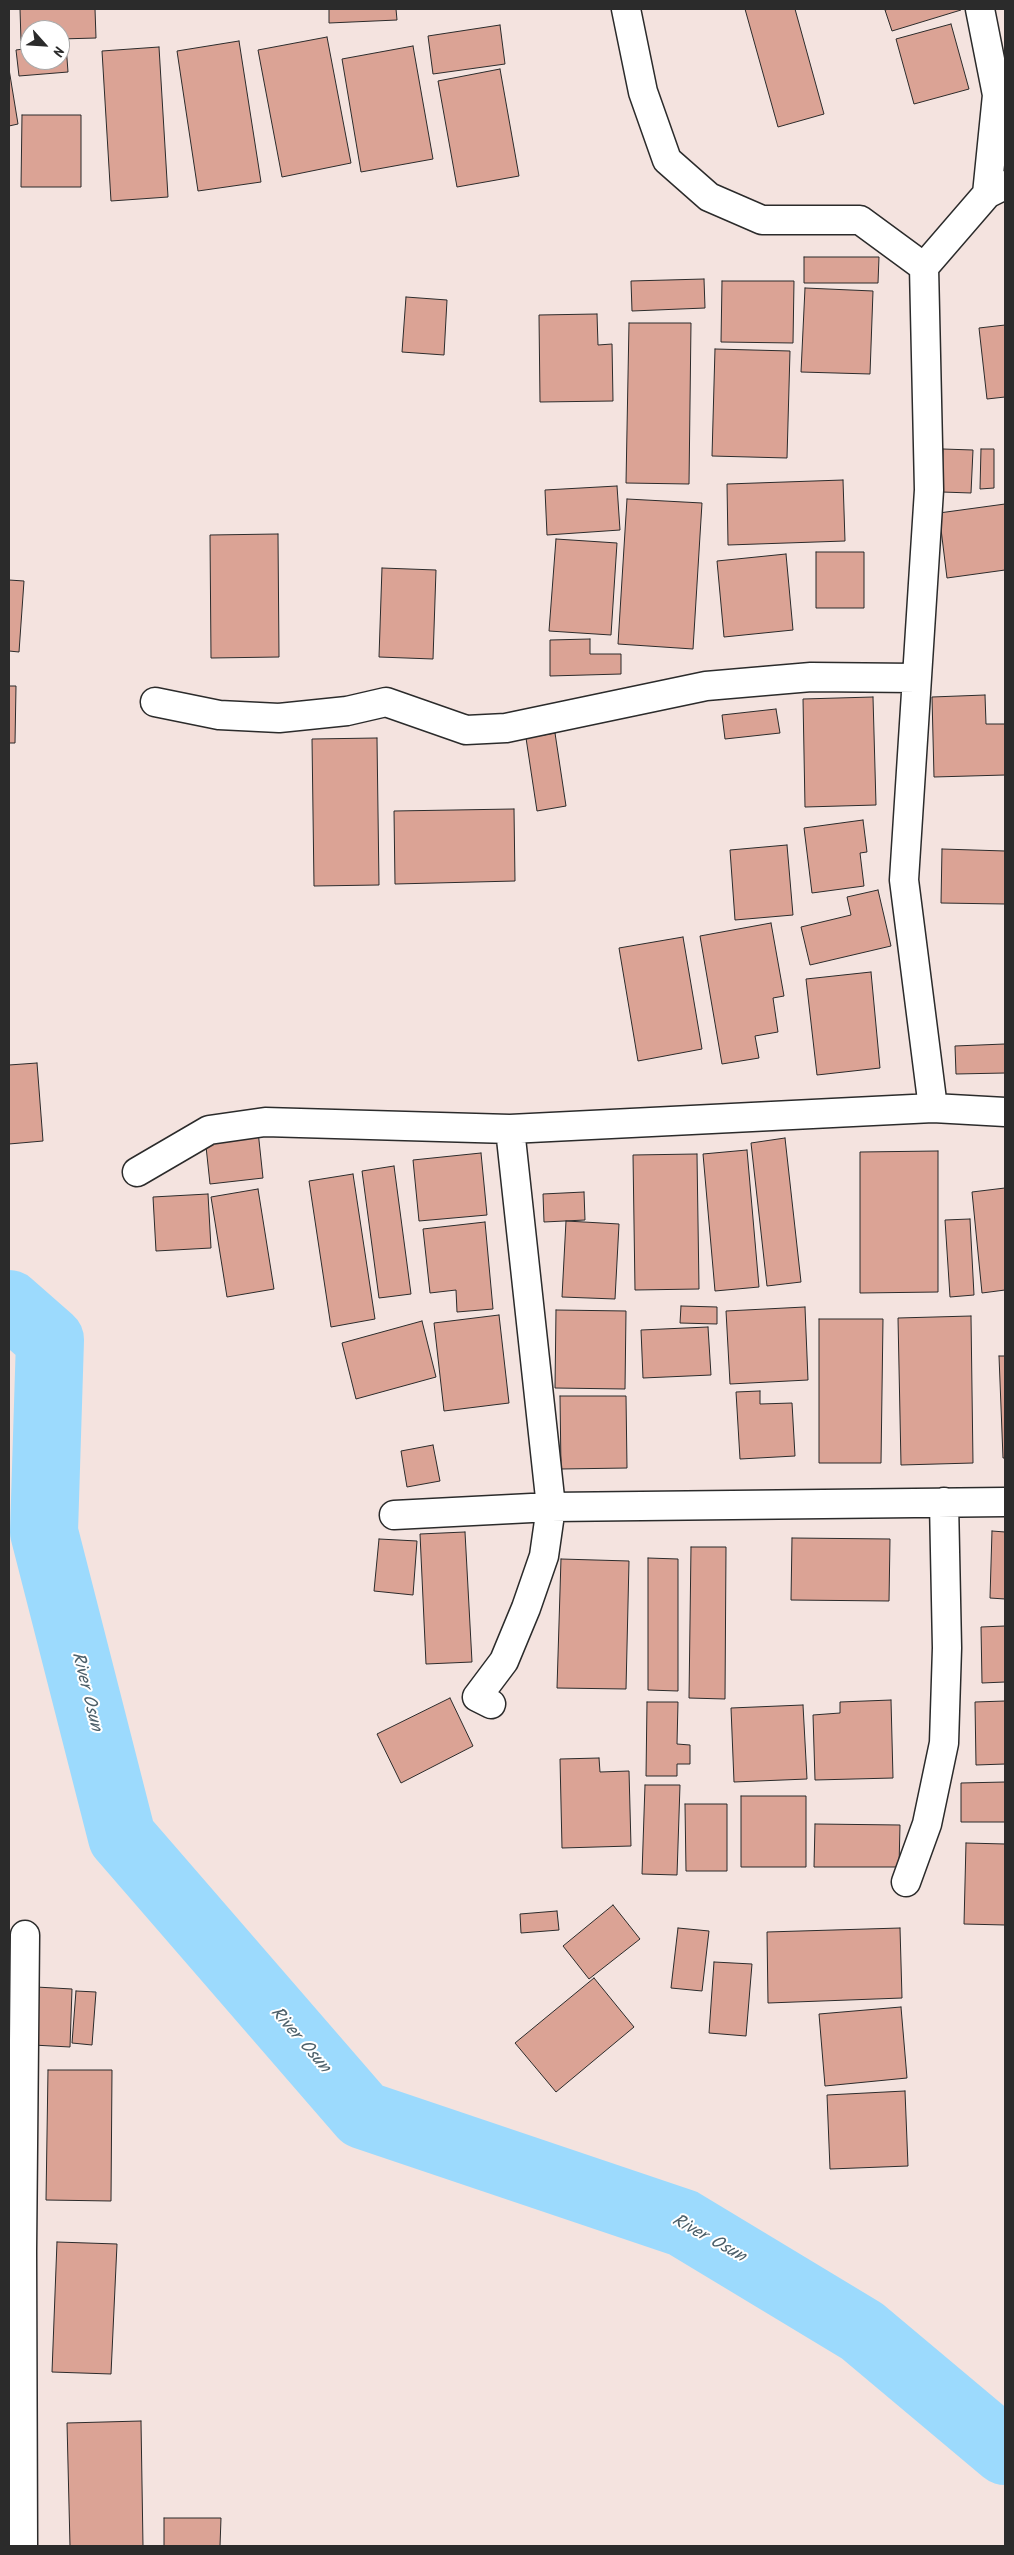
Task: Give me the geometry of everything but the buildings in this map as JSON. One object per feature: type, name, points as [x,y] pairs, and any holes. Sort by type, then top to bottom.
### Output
[{"type":"street","points":[[626,9],[643,92],[666,160],[709,197],[762,220],[860,220],[924,267]]},
{"type":"street","points":[[933,1108],[904,880],[929,490],[924,267],[996,190],[997,96],[980,9]]},
{"type":"street","points":[[155,702],[218,715],[279,718],[347,711],[386,702],[466,730],[506,728],[706,686],[811,677],[916,678]]},
{"type":"street","points":[[137,1172],[209,1130],[265,1122],[371,1127],[510,1129],[933,1108],[1005,1112]]},
{"type":"street","points":[[492,1704],[478,1697],[504,1662],[526,1608],[544,1556],[551,1507],[510,1129]]},
{"type":"street","points":[[906,1882],[927,1824],[944,1743],[947,1648],[944,1502]]},
{"type":"street","points":[[394,1515],[551,1507],[1005,1502]]},
{"type":"street","points":[[23,2546],[22,2251],[25,1934]]},
{"type":"waterway","name":"River Osun","points":[[9,1304],[50,1340],[44,1532],[122,1837],[363,2115],[683,2223],[862,2331],[1005,2451]]}]
